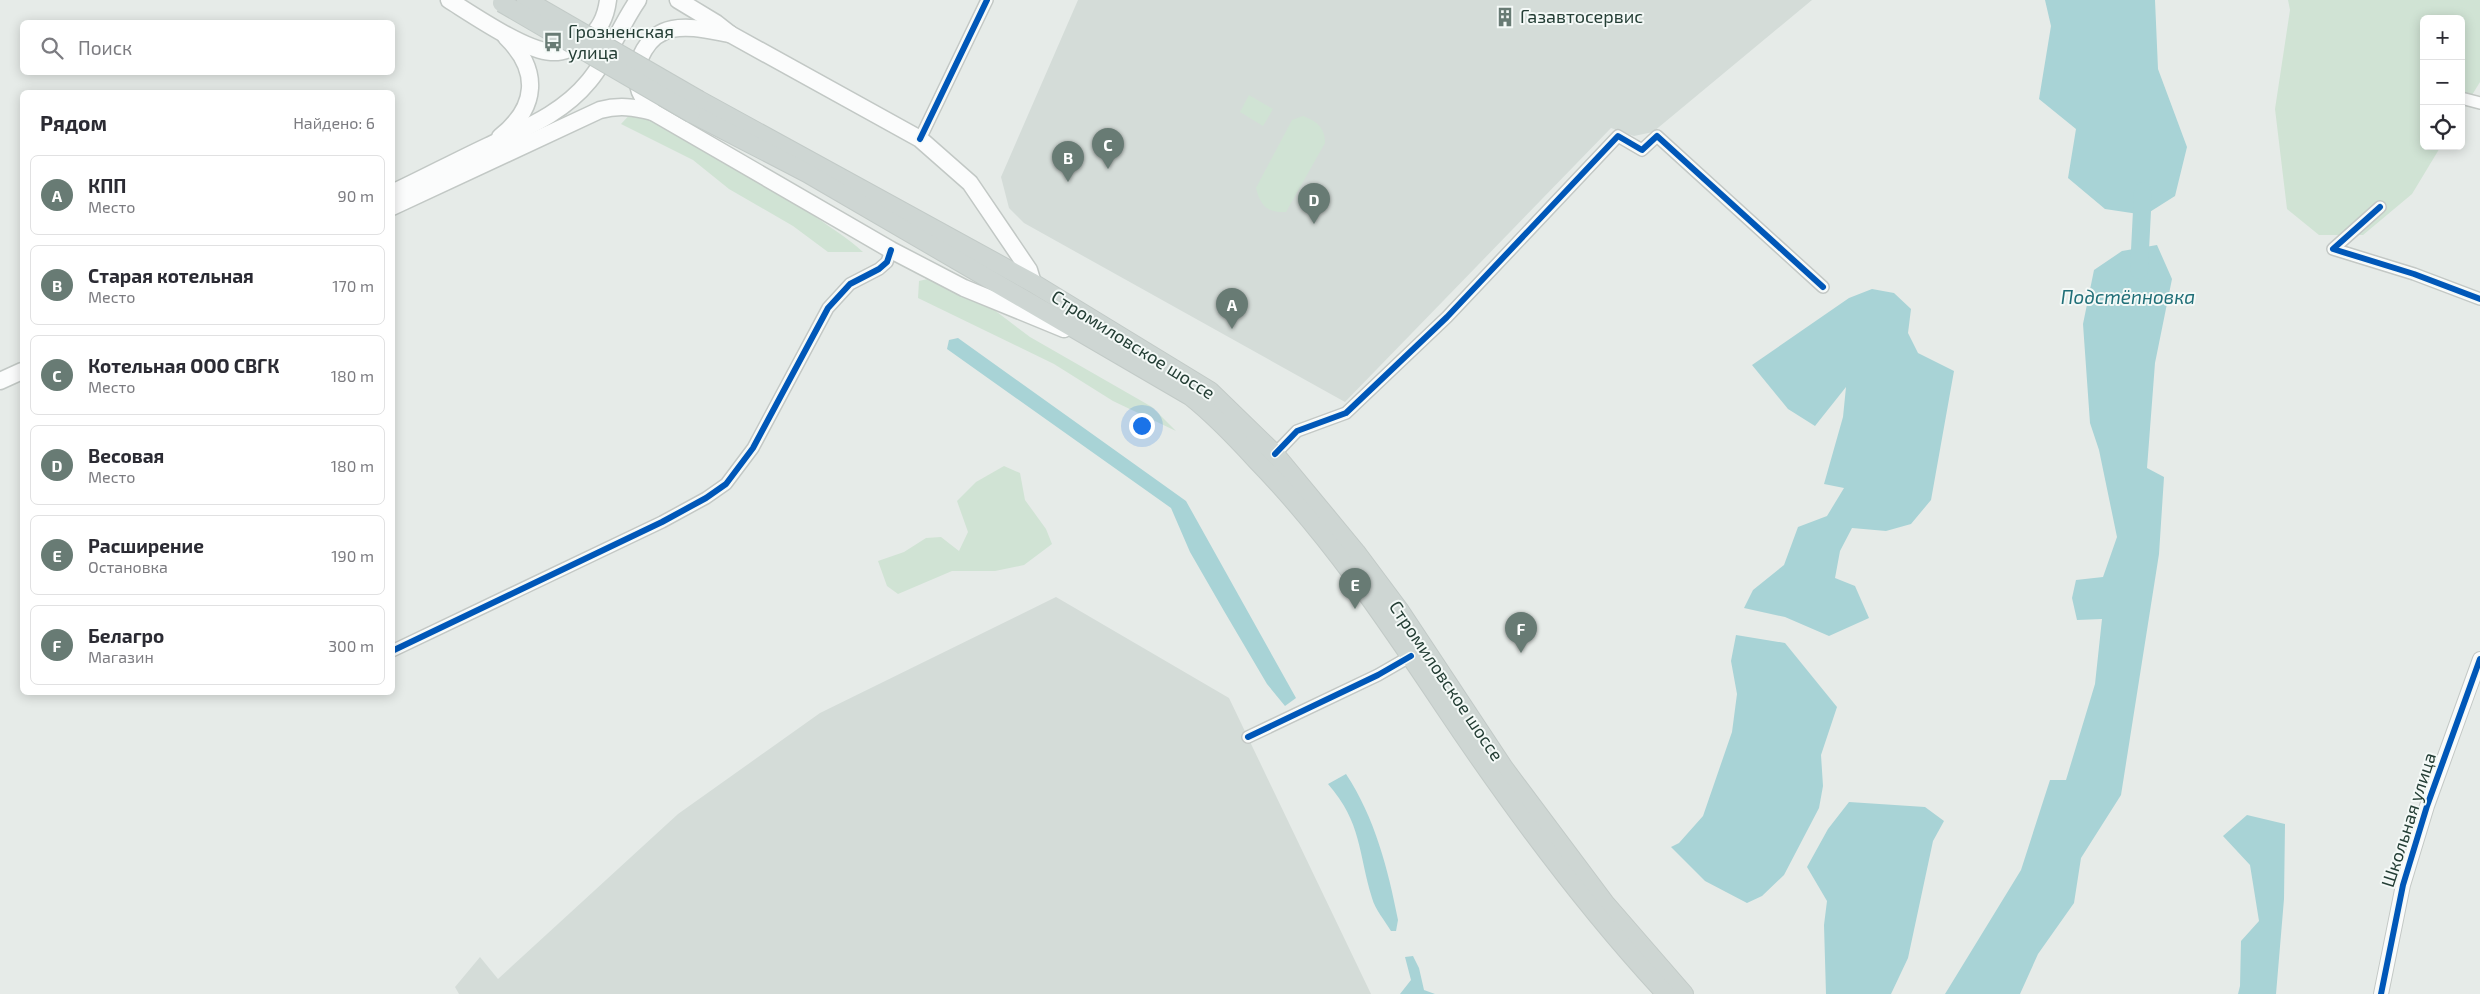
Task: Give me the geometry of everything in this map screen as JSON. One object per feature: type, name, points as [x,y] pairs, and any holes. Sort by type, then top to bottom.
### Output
[{"type":"main road","points":[[449,0],[498,30],[541,50],[564,51],[578,46],[592,36],[605,15],[608,0]]},
{"type":"main road","points":[[526,0],[695,106]]},
{"type":"main road","points":[[395,192],[536,124],[557,111],[574,96],[601,64],[638,0]]},
{"type":"main road","points":[[548,132],[580,105],[607,73],[622,48],[643,0]]},
{"type":"main road","points":[[678,0],[716,23],[730,34],[920,139],[970,183],[1029,270],[1033,283]]},
{"type":"main road","points":[[499,2],[695,106]]},
{"type":"main road","points":[[653,112],[644,100],[638,87],[636,76],[642,52],[649,43],[659,34],[678,28],[730,34]]},
{"type":"main road","points":[[490,145],[509,130],[520,117],[530,92],[528,68],[523,57],[498,30]]},
{"type":"main road","points":[[395,206],[548,132],[600,110],[615,106],[629,106],[653,112],[891,250],[964,288],[1103,346]]},
{"type":"main road","name":"Стромиловское шоссе","points":[[695,106],[1033,283],[1210,391],[1275,454],[1356,552],[1400,611],[1504,768],[1605,903],[1684,994]]},
{"type":"main road","name":"Стромиловское шоссе","points":[[695,106],[807,174],[1190,396],[1212,414],[1282,486],[1337,552],[1411,656],[1519,815],[1590,906],[1666,994]]},
{"type":"main road","points":[[0,381],[20,372]]},
{"type":"street","points":[[920,139],[987,0]]},
{"type":"street","points":[[2465,99],[2480,103]]},
{"type":"street","points":[[1275,454],[1297,431],[1346,413],[1447,317],[1618,136],[1642,150],[1656,136],[1823,287]]},
{"type":"street","points":[[2380,207],[2334,249],[2414,274],[2480,299]]},
{"type":"street","points":[[395,650],[662,522],[706,498],[726,484],[753,448],[828,308],[850,284],[884,266],[888,262],[891,250]]},
{"type":"street","points":[[1248,737],[1378,675],[1411,656]]},
{"type":"street","name":"Школьная улица","points":[[2381,994],[2403,885],[2427,806],[2480,659]]},
{"type":"shaded area","points":[[1078,0],[1812,0],[1653,132],[1634,136],[1611,128],[1345,402],[1024,223],[1009,208],[1001,177]]},
{"type":"shaded area","points":[[1056,597],[1229,698],[1371,994],[459,994],[455,987],[480,957],[498,979],[678,814],[820,713]]},
{"type":"green space","points":[[2288,0],[2480,0],[2480,82],[2465,106],[2465,15],[2420,15],[2420,150],[2439,150],[2412,194],[2363,235],[2319,235],[2287,209],[2275,109],[2290,10]]},
{"type":"green space","points":[[1249,95],[1273,109],[1263,126],[1240,112]]},
{"type":"green space","points":[[635,109],[795,203],[841,234],[863,252],[828,252],[793,226],[729,189],[693,160],[621,124]]},
{"type":"green space","points":[[1303,116],[1319,125],[1325,137],[1325,143],[1286,212],[1274,211],[1265,207],[1256,188],[1292,120]]},
{"type":"green space","points":[[932,278],[993,309],[1030,337],[1152,407],[1176,431],[1113,401],[1054,364],[918,298],[919,281]]},
{"type":"green space","points":[[1004,466],[1020,473],[1025,500],[1046,529],[1052,544],[1024,565],[995,571],[952,571],[898,594],[887,586],[878,561],[904,552],[926,538],[941,537],[959,551],[968,532],[957,501],[976,482]]},
{"type":"water","points":[[2045,0],[2155,0],[2158,69],[2187,147],[2175,196],[2145,215],[2105,209],[2068,178],[2076,129],[2039,99],[2051,26]]},
{"type":"water","name":"Подстёпновка","points":[[2157,245],[2172,279],[2155,363],[2147,468],[2164,477],[2159,554],[2121,795],[2081,858],[2074,903],[2038,954],[2020,994],[1945,994],[2021,870],[2050,780],[2066,780],[2095,684],[2102,619],[2077,620],[2072,598],[2076,580],[2103,577],[2117,537],[2099,450],[2090,423],[2083,324],[2094,270],[2122,251]]},
{"type":"water","points":[[1872,289],[1894,293],[1911,309],[1908,333],[1918,353],[1954,371],[1931,500],[1911,524],[1886,531],[1852,528],[1840,551],[1835,578],[1855,586],[1869,618],[1829,636],[1785,617],[1744,608],[1753,590],[1784,565],[1798,527],[1827,516],[1844,488],[1824,484],[1843,417],[1846,387],[1815,426],[1788,409],[1752,365],[1849,298]]},
{"type":"water","points":[[958,338],[1186,501],[1296,698],[1285,706],[1267,684],[1190,552],[1171,508],[947,349],[949,340]]},
{"type":"water","points":[[1736,635],[1785,643],[1837,707],[1821,755],[1823,786],[1819,808],[1784,875],[1762,896],[1747,903],[1705,881],[1671,847],[1679,843],[1703,816],[1732,732],[1737,694],[1731,661]]},
{"type":"water","points":[[1346,774],[1365,808],[1379,844],[1398,920],[1396,931],[1391,931],[1373,902],[1358,838],[1347,812],[1328,784]]},
{"type":"water","points":[[1849,802],[1925,807],[1944,821],[1933,841],[1908,958],[1891,994],[1826,994],[1824,925],[1827,901],[1807,867],[1828,829]]},
{"type":"water","points":[[2247,815],[2285,824],[2284,899],[2276,994],[2238,994],[2240,986],[2241,941],[2259,921],[2250,865],[2223,836]]},
{"type":"water","points":[[1413,956],[1419,968],[1424,990],[1435,994],[1400,994],[1411,980],[1405,957]]},
{"type":"waterway","points":[[2139,270],[2143,191]]},
{"type":"cycle path","points":[[920,139],[987,0]]},
{"type":"cycle path","points":[[1275,454],[1297,431],[1346,413],[1447,317],[1618,136],[1642,150],[1657,136],[1823,287]]},
{"type":"cycle path","points":[[2380,207],[2333,249],[2414,274],[2480,299]]},
{"type":"cycle path","points":[[395,650],[662,522],[706,498],[726,484],[753,448],[828,308],[850,284],[879,269],[887,262],[891,250]]},
{"type":"cycle path","points":[[1248,737],[1378,675],[1411,656]]},
{"type":"cycle path","points":[[2381,994],[2403,885],[2427,806],[2480,659]]},
{"type":"place","name":"Газавтосервис","points":[[1505,17]]},
{"type":"place","name":"Грозненская улица","points":[[553,42]]},
{"type":"place","name":"Котельная ООО СВГК","points":[[1108,169]]},
{"type":"place","name":"Старая котельная","points":[[1068,182]]},
{"type":"place","name":"Весовая","points":[[1314,224]]},
{"type":"place","name":"КПП","points":[[1232,329]]},
{"type":"place","name":"Расширение","points":[[1355,609]]},
{"type":"place","name":"Белагро","points":[[1521,653]]}]
